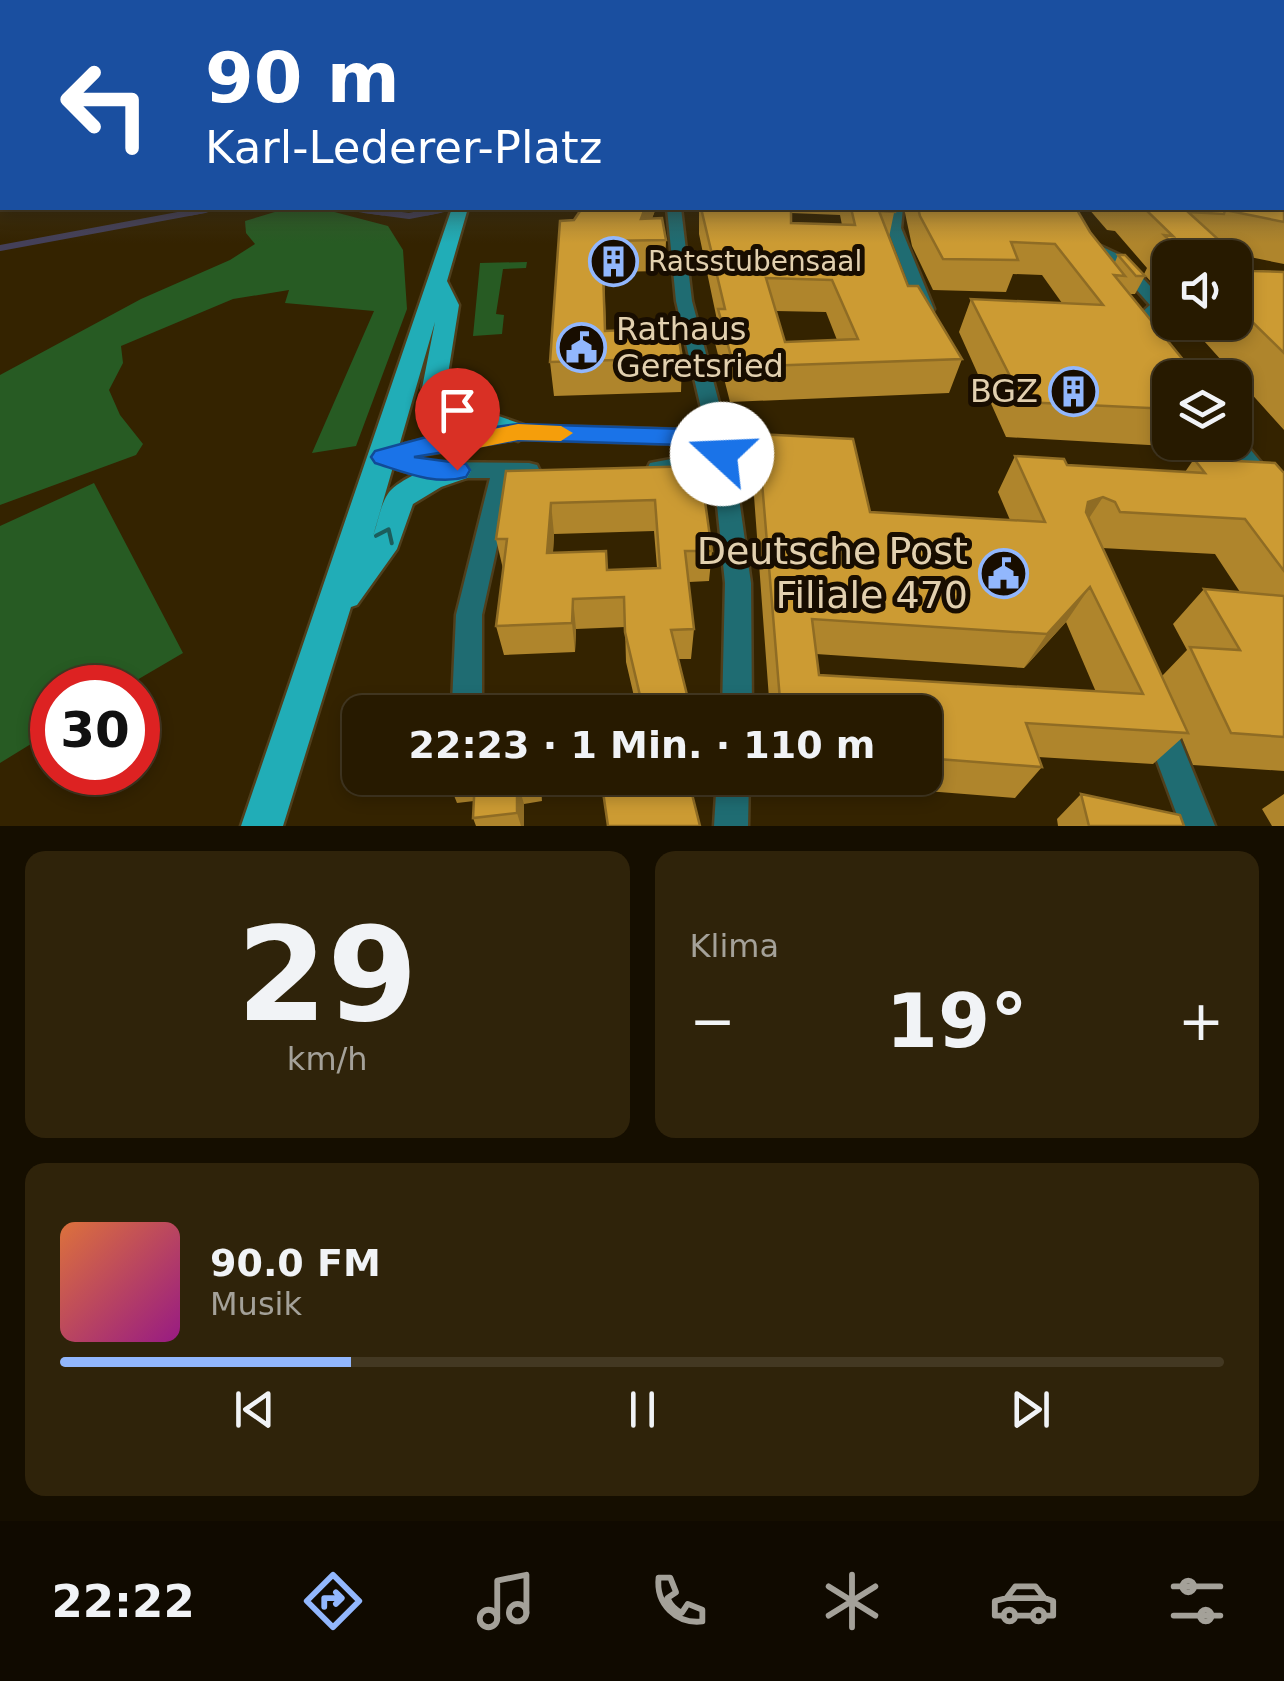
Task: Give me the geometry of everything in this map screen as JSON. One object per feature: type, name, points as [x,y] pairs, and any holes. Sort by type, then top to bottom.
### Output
[{"type":"main road","points":[[262,826],[459,210]]},
{"type":"main road","points":[[438,282],[449,305],[434,388],[452,409],[518,432]]},
{"type":"main road","points":[[331,615],[386,541],[401,498],[457,470]]},
{"type":"street","points":[[674,210],[673,230],[687,315],[734,454],[737,695]]},
{"type":"street","points":[[896,210],[894,228],[906,263],[936,326]]},
{"type":"street","points":[[1065,210],[1087,245],[1117,260],[1152,298]]},
{"type":"street","points":[[1087,245],[1084,257],[1094,269]]},
{"type":"street","points":[[1130,312],[1152,307]]},
{"type":"street","points":[[1130,312],[1152,307]]},
{"type":"street","points":[[1130,312],[1152,341]]},
{"type":"street","points":[[383,457],[430,444],[518,432],[687,437],[734,454]]},
{"type":"street","points":[[641,469],[678,469],[734,454]]},
{"type":"street","points":[[383,457],[427,470],[549,471]]},
{"type":"street","points":[[1248,460],[1284,506]]},
{"type":"street","points":[[466,695],[470,614],[504,472]]},
{"type":"street","points":[[1150,706],[1198,826]]},
{"type":"street","points":[[731,826],[733,795]]},
{"type":"green space","points":[[281,210],[327,210],[388,226],[403,250],[407,309],[356,446],[312,453],[374,311],[285,303],[289,290],[233,299],[121,346],[123,363],[109,390],[120,415],[143,444],[136,455],[0,505],[0,375],[141,299],[230,260],[255,244],[246,233],[245,221]]},
{"type":"green space","points":[[527,262],[526,268],[503,269],[496,314],[504,315],[502,334],[473,336],[480,263]]},
{"type":"green space","points":[[94,483],[183,653],[160,666],[30,665],[30,745],[0,763],[0,526]]},
{"type":"building","points":[[581,210],[644,210],[641,219],[662,218],[666,240],[602,241],[605,331],[677,328],[682,358],[550,362],[560,221],[574,220]]},
{"type":"building","points":[[701,210],[791,210],[791,223],[855,225],[851,210],[895,210],[879,211],[908,286],[918,286],[962,359],[734,367],[718,309],[725,309]],"holes":[[[766,278],[832,280],[858,339],[785,342]]]},
{"type":"building","points":[[918,210],[1077,210],[1125,276],[1114,275],[1152,322],[1152,340],[1167,340],[1183,360],[1152,360],[1152,408],[1023,402],[971,299],[1103,305],[1055,244],[1011,242],[1018,260],[943,259]]},
{"type":"building","points":[[1146,210],[1225,210],[1224,214],[1188,212],[1219,240],[1169,240],[1164,235],[1173,236]]},
{"type":"building","points":[[1225,210],[1284,210],[1284,222]]},
{"type":"building","points":[[1118,255],[1125,255],[1145,276],[1136,276]]},
{"type":"building","points":[[1252,270],[1284,272],[1284,353],[1252,322]]},
{"type":"building","points":[[758,434],[853,439],[870,512],[1045,522],[1015,456],[1064,459],[1067,465],[1205,473],[1195,460],[1275,463],[1284,473],[1284,571],[1245,519],[1120,512],[1115,502],[1103,497],[1088,502],[1086,512],[1188,733],[1026,723],[1042,767],[942,759],[942,695],[780,695]],"holes":[[[1090,587],[1143,694],[819,675],[812,619],[1047,634]]]},
{"type":"building","points":[[700,466],[712,551],[685,551],[694,629],[671,630],[687,695],[640,695],[625,632],[624,597],[573,599],[572,623],[496,626],[507,539],[496,539],[506,471]],"holes":[[[655,500],[660,568],[607,570],[606,551],[547,553],[551,503]]]},
{"type":"building","points":[[1204,589],[1284,596],[1284,737],[1231,733],[1190,647],[1240,650]]},
{"type":"building","points":[[1081,794],[1180,815],[1184,826],[1089,826]]},
{"type":"building","points":[[474,795],[517,795],[517,813],[473,818]]},
{"type":"building","points":[[603,795],[692,795],[700,826],[608,826]]},
{"type":"waterway","points":[[0,248],[205,210]]},
{"type":"waterway","points":[[191,213],[206,210]]},
{"type":"waterway","points":[[362,210],[383,213]]},
{"type":"waterway","points":[[364,210],[409,216],[440,210]]},
{"type":"waterway","points":[[427,213],[441,210]]},
{"type":"slow traffic","points":[[478,440],[518,432],[561,433]]},
{"type":"place","name":"Ratsstubensaal","points":[[613,261]]},
{"type":"place","name":"Rathaus Geretsried","points":[[581,347]]},
{"type":"place","name":"BGZ","points":[[1073,391]]},
{"type":"place","name":"Deutsche Post Filiale 470","points":[[1003,573]]},
{"type":"route","points":[[457,470],[427,470],[383,457],[430,444],[467,442],[518,432],[687,437],[722,454]]}]
